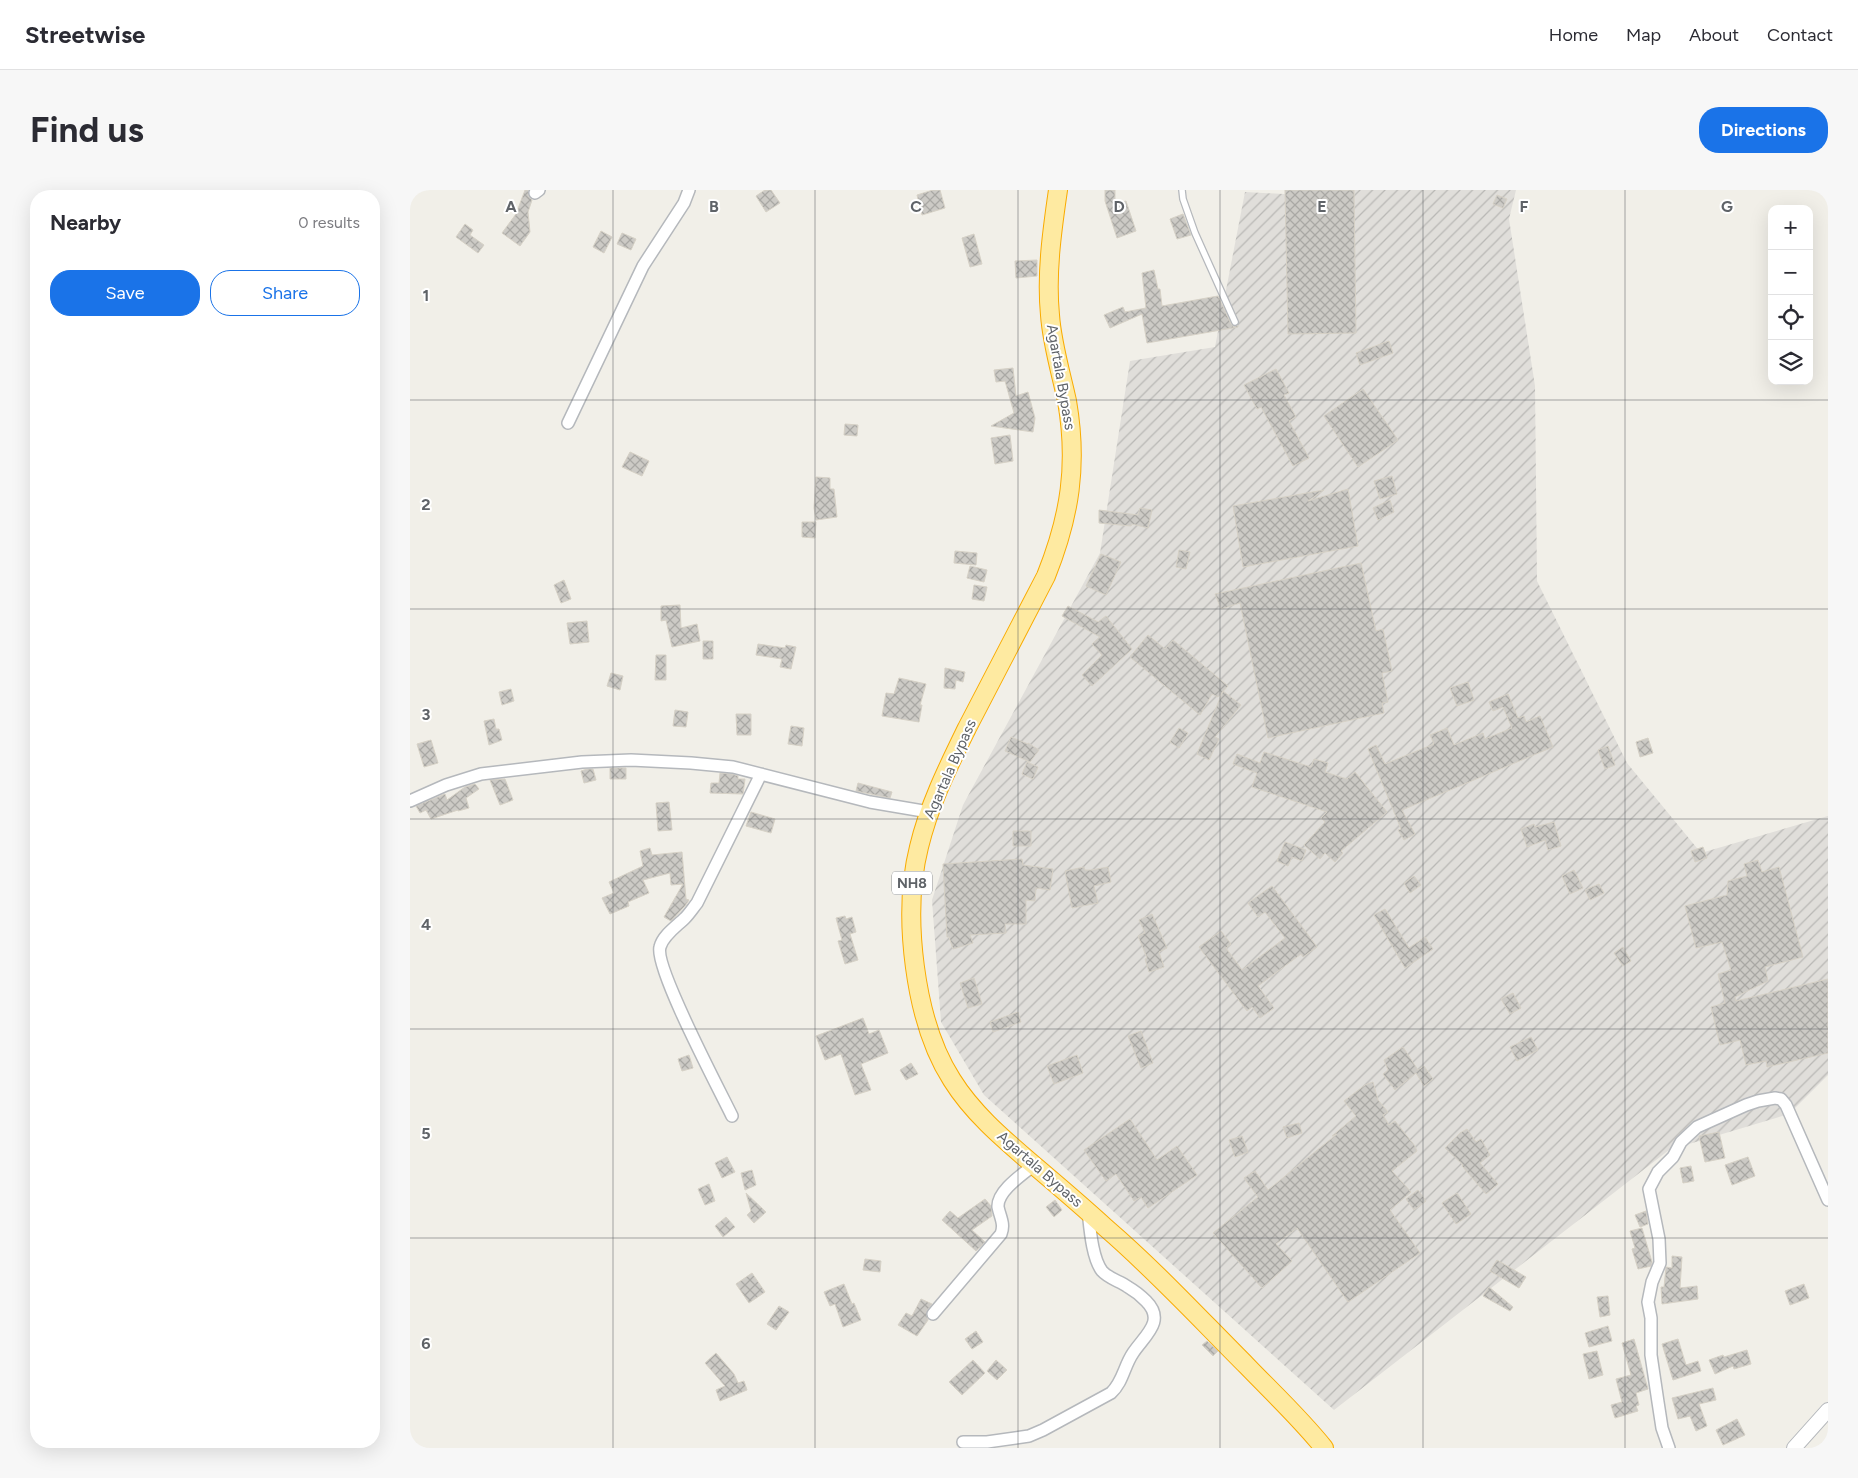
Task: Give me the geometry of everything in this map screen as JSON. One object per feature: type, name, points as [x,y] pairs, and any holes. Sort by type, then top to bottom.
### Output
[{"type":"highway","name":"Agartala Bypass","points":[[1058,190],[1053,222],[1049,289],[1050,316],[1071,430],[1071,489],[1057,549],[1046,576],[956,752],[929,812],[918,848],[912,880],[910,912],[919,986],[930,1031],[938,1053],[952,1080],[968,1101],[1008,1142],[1088,1211],[1211,1328],[1324,1448]]},
{"type":"street","points":[[568,423],[643,266],[684,203],[689,190]]},
{"type":"street","points":[[410,801],[481,774],[582,762],[631,760],[691,763],[733,768],[870,802],[929,812]]},
{"type":"street","points":[[732,1116],[684,1018],[659,957],[660,947],[667,936],[697,903],[761,774]]},
{"type":"street","points":[[1669,1448],[1662,1428],[1653,1377],[1651,1318],[1648,1302],[1652,1282],[1660,1263],[1659,1238],[1649,1189],[1655,1176],[1673,1156],[1681,1142],[1697,1127],[1746,1105],[1775,1098],[1781,1099],[1786,1105],[1828,1200]]},
{"type":"street","points":[[933,1314],[1003,1229],[998,1205],[999,1197],[1034,1165]]},
{"type":"street","points":[[963,1442],[987,1442],[1028,1436],[1043,1430],[1111,1393],[1117,1387],[1131,1356],[1153,1325],[1156,1319],[1152,1307],[1129,1287],[1108,1276],[1102,1270],[1095,1253],[1088,1211]]},
{"type":"street","points":[[1794,1448],[1828,1410]]},
{"type":"lane","points":[[1182,190],[1183,199],[1195,233],[1234,322]]},
{"type":"shaded area","points":[[1322,190],[1516,190],[1509,219],[1535,386],[1537,581],[1627,763],[1701,853],[1828,816],[1828,1075],[1789,1114],[1669,1150],[1334,1410],[984,1095],[941,1022],[932,900],[963,805],[1100,553],[1130,361],[1215,347],[1245,192],[1320,196]]},
{"type":"building","points":[[525,190],[528,190],[529,197],[532,200],[528,212],[530,232],[520,246],[502,233],[516,214]]},
{"type":"building","points":[[765,190],[771,190],[780,203],[766,212],[756,196]]},
{"type":"building","points":[[940,190],[945,208],[922,215],[917,195]]},
{"type":"building","points":[[1105,190],[1115,190],[1115,204],[1126,201],[1136,231],[1117,238],[1105,201]]},
{"type":"building","points":[[1285,190],[1354,190],[1356,333],[1288,334]]},
{"type":"building","points":[[1497,195],[1507,199],[1503,208],[1493,204]]},
{"type":"building","points":[[1183,214],[1191,235],[1177,239],[1170,219]]},
{"type":"building","points":[[465,224],[473,230],[470,235],[484,245],[478,253],[456,237]]},
{"type":"building","points":[[601,231],[612,237],[604,253],[593,247]]},
{"type":"building","points":[[622,233],[636,239],[631,250],[617,244]]},
{"type":"building","points":[[974,234],[982,264],[970,267],[962,238]]},
{"type":"building","points":[[1037,260],[1037,276],[1016,278],[1015,261]]},
{"type":"building","points":[[1154,270],[1158,289],[1160,289],[1162,306],[1218,296],[1231,324],[1234,327],[1238,325],[1238,327],[1147,343],[1142,314],[1110,328],[1104,315],[1123,307],[1125,312],[1146,308],[1142,273]]},
{"type":"building","points":[[1389,341],[1393,353],[1360,365],[1356,353]]},
{"type":"building","points":[[1013,368],[1016,396],[1028,392],[1035,418],[1033,432],[991,426],[1014,413],[1005,381],[996,382],[994,370]]},
{"type":"building","points":[[1276,369],[1289,393],[1284,395],[1296,417],[1289,421],[1309,458],[1293,466],[1261,407],[1257,409],[1244,385]]},
{"type":"building","points":[[1363,389],[1398,440],[1358,467],[1324,416]]},
{"type":"building","points":[[845,424],[858,425],[857,436],[844,435]]},
{"type":"building","points":[[1010,435],[1013,461],[995,464],[991,438]]},
{"type":"building","points":[[630,452],[649,461],[642,476],[622,467]]},
{"type":"building","points":[[1392,476],[1397,494],[1380,499],[1374,481]]},
{"type":"building","points":[[816,477],[830,478],[830,489],[834,489],[837,517],[816,520],[814,508]]},
{"type":"building","points":[[1348,489],[1358,546],[1243,567],[1233,506],[1324,490],[1308,501]]},
{"type":"building","points":[[1390,500],[1394,512],[1378,520],[1373,508]]},
{"type":"building","points":[[1140,508],[1152,510],[1148,528],[1132,524],[1131,526],[1099,523],[1099,510],[1138,515]]},
{"type":"building","points":[[802,522],[816,522],[815,538],[802,537]]},
{"type":"building","points":[[1179,550],[1190,552],[1186,569],[1176,567]]},
{"type":"building","points":[[955,551],[977,553],[976,565],[954,563]]},
{"type":"building","points":[[1101,554],[1121,562],[1106,595],[1086,586]]},
{"type":"building","points":[[1361,563],[1376,631],[1383,629],[1392,671],[1382,673],[1388,702],[1382,703],[1384,713],[1268,738],[1240,603],[1221,609],[1215,594]]},
{"type":"building","points":[[970,566],[987,570],[984,582],[967,578]]},
{"type":"building","points":[[564,580],[571,599],[561,603],[554,585]]},
{"type":"building","points":[[974,585],[987,587],[984,601],[972,599]]},
{"type":"building","points":[[680,605],[681,628],[697,624],[700,641],[672,647],[666,620],[661,621],[661,606]]},
{"type":"building","points":[[1068,606],[1098,622],[1106,616],[1132,649],[1092,686],[1082,675],[1102,655],[1092,644],[1100,637],[1062,616]]},
{"type":"building","points":[[587,621],[589,642],[570,644],[567,623]]},
{"type":"building","points":[[1148,635],[1165,649],[1173,640],[1228,686],[1218,697],[1212,694],[1200,715],[1130,657]]},
{"type":"building","points":[[703,641],[713,641],[713,659],[703,659]]},
{"type":"building","points":[[758,644],[785,648],[786,645],[796,647],[791,669],[780,667],[782,659],[756,655]]},
{"type":"building","points":[[656,655],[666,655],[666,680],[655,680]]},
{"type":"building","points":[[945,668],[965,672],[963,682],[956,680],[955,689],[944,688]]},
{"type":"building","points":[[611,673],[623,676],[620,690],[607,686]]},
{"type":"building","points":[[899,678],[926,684],[920,705],[922,705],[919,722],[882,716],[886,693],[894,694]]},
{"type":"building","points":[[1468,682],[1474,700],[1457,706],[1450,688]]},
{"type":"building","points":[[511,689],[514,701],[502,705],[499,692]]},
{"type":"building","points":[[1223,691],[1241,705],[1215,737],[1219,739],[1209,760],[1197,754]]},
{"type":"building","points":[[1508,694],[1518,718],[1524,716],[1526,722],[1540,716],[1553,747],[1402,810],[1415,834],[1404,840],[1398,830],[1401,829],[1368,749],[1376,745],[1385,764],[1434,744],[1430,735],[1447,728],[1454,745],[1483,733],[1485,739],[1512,728],[1503,707],[1493,711],[1489,702]]},
{"type":"building","points":[[675,710],[688,712],[686,727],[673,726]]},
{"type":"building","points":[[736,714],[751,714],[751,735],[737,735]]},
{"type":"building","points":[[494,719],[496,729],[499,729],[502,740],[489,745],[484,721]]},
{"type":"building","points":[[791,726],[804,728],[802,746],[788,744]]},
{"type":"building","points":[[1179,728],[1188,733],[1179,748],[1170,742]]},
{"type":"building","points":[[1011,737],[1028,743],[1039,750],[1030,762],[1005,751]]},
{"type":"building","points":[[1648,738],[1653,753],[1640,757],[1636,742]]},
{"type":"building","points":[[431,740],[438,763],[424,767],[417,744]]},
{"type":"building","points":[[1608,746],[1615,765],[1605,769],[1598,750]]},
{"type":"building","points":[[1264,752],[1311,767],[1314,759],[1328,763],[1325,772],[1347,779],[1355,772],[1387,812],[1341,851],[1343,853],[1335,862],[1325,853],[1320,859],[1304,845],[1325,822],[1321,818],[1327,812],[1252,787],[1257,773],[1233,764],[1237,754],[1260,763]]},
{"type":"building","points":[[1027,762],[1038,767],[1033,779],[1022,774]]},
{"type":"building","points":[[610,768],[626,768],[626,779],[610,779]]},
{"type":"building","points":[[593,769],[596,780],[584,783],[581,771]]},
{"type":"building","points":[[720,773],[732,774],[738,776],[738,779],[745,779],[743,794],[710,793],[711,783],[719,783]]},
{"type":"building","points":[[505,779],[513,800],[500,805],[490,780]]},
{"type":"building","points":[[858,783],[892,792],[890,798],[856,791]]},
{"type":"building","points":[[475,784],[479,789],[466,798],[469,808],[431,819],[426,810],[420,813],[416,806],[445,794],[447,800],[465,787]]},
{"type":"building","points":[[669,802],[672,830],[658,831],[656,803]]},
{"type":"building","points":[[751,812],[775,819],[771,833],[746,826]]},
{"type":"building","points":[[1554,822],[1561,846],[1548,850],[1545,840],[1527,847],[1521,829],[1534,824],[1535,827]]},
{"type":"building","points":[[1013,831],[1031,831],[1031,846],[1013,846]]},
{"type":"building","points":[[1285,842],[1306,850],[1302,861],[1292,857],[1288,866],[1277,861]]},
{"type":"building","points":[[1703,847],[1707,858],[1695,862],[1691,851]]},
{"type":"building","points":[[650,848],[652,855],[682,852],[686,899],[689,900],[671,921],[664,917],[683,884],[671,885],[670,873],[643,880],[649,893],[628,902],[629,906],[610,914],[602,898],[614,893],[609,882],[643,866],[640,851]]},
{"type":"building","points":[[1022,859],[1023,865],[1053,869],[1050,890],[1036,888],[1035,901],[1026,900],[1026,924],[1005,924],[1006,933],[970,935],[973,943],[953,949],[949,937],[947,937],[943,864]]},
{"type":"building","points":[[1758,860],[1762,872],[1779,867],[1803,957],[1765,967],[1768,981],[1735,997],[1736,1001],[1828,979],[1828,1053],[1767,1067],[1766,1061],[1746,1065],[1740,1040],[1720,1045],[1711,1007],[1725,1003],[1718,974],[1731,970],[1722,942],[1696,948],[1685,906],[1727,895],[1728,881],[1747,876],[1744,864]]},
{"type":"building","points":[[1084,867],[1085,870],[1091,870],[1108,867],[1111,882],[1094,886],[1098,903],[1072,908],[1065,871]]},
{"type":"building","points":[[1574,870],[1583,888],[1570,894],[1562,876]]},
{"type":"building","points":[[1414,876],[1421,885],[1410,893],[1404,883]]},
{"type":"building","points":[[1599,884],[1604,893],[1590,900],[1585,890]]},
{"type":"building","points":[[1272,886],[1317,947],[1303,957],[1301,954],[1258,986],[1274,1008],[1260,1018],[1252,1007],[1247,1011],[1199,947],[1221,931],[1231,944],[1226,948],[1242,970],[1285,938],[1265,912],[1258,917],[1248,903]]},
{"type":"building","points":[[1385,909],[1409,948],[1425,937],[1433,949],[1405,968],[1374,915]]},
{"type":"building","points":[[1152,914],[1167,948],[1159,952],[1164,967],[1149,972],[1145,959],[1147,958],[1138,936],[1145,933],[1139,920]]},
{"type":"building","points":[[845,916],[846,919],[852,917],[856,932],[850,934],[858,960],[845,964],[838,941],[842,940],[836,918]]},
{"type":"building","points":[[1623,947],[1631,961],[1623,966],[1614,953]]},
{"type":"building","points":[[974,978],[982,1004],[968,1008],[960,983]]},
{"type":"building","points":[[1513,993],[1521,1008],[1510,1014],[1501,999]]},
{"type":"building","points":[[1018,1012],[1021,1022],[993,1032],[990,1022]]},
{"type":"building","points":[[863,1018],[869,1034],[879,1030],[888,1053],[861,1064],[871,1090],[855,1095],[841,1054],[825,1060],[816,1036]]},
{"type":"building","points":[[1141,1031],[1153,1063],[1141,1068],[1128,1036]]},
{"type":"building","points":[[1531,1037],[1538,1050],[1517,1061],[1510,1047]]},
{"type":"building","points":[[1403,1047],[1418,1070],[1424,1066],[1433,1079],[1424,1086],[1416,1073],[1395,1090],[1383,1074],[1388,1070],[1384,1060]]},
{"type":"building","points":[[689,1055],[693,1068],[682,1071],[678,1059]]},
{"type":"building","points":[[1077,1055],[1083,1073],[1054,1084],[1047,1066]]},
{"type":"building","points":[[911,1063],[918,1074],[906,1080],[900,1070]]},
{"type":"building","points":[[1373,1082],[1378,1100],[1388,1112],[1383,1115],[1389,1125],[1395,1121],[1417,1151],[1392,1171],[1411,1192],[1390,1210],[1420,1253],[1348,1302],[1297,1228],[1276,1244],[1292,1261],[1262,1288],[1213,1233],[1258,1197],[1244,1178],[1255,1171],[1268,1190],[1337,1134],[1332,1136],[1356,1116],[1344,1101],[1365,1085]]},
{"type":"building","points":[[1130,1119],[1157,1160],[1177,1146],[1197,1175],[1148,1208],[1141,1197],[1134,1201],[1116,1174],[1106,1181],[1084,1150]]},
{"type":"building","points":[[1299,1123],[1302,1133],[1287,1138],[1283,1127]]},
{"type":"building","points":[[1467,1129],[1476,1142],[1481,1139],[1490,1155],[1480,1163],[1498,1184],[1486,1194],[1463,1165],[1445,1148],[1460,1133]]},
{"type":"building","points":[[1719,1132],[1725,1158],[1705,1162],[1699,1136]]},
{"type":"building","points":[[1242,1136],[1248,1152],[1235,1157],[1229,1140]]},
{"type":"building","points":[[727,1157],[735,1172],[722,1178],[715,1163]]},
{"type":"building","points":[[1748,1157],[1755,1176],[1732,1185],[1725,1165]]},
{"type":"building","points":[[1691,1166],[1694,1181],[1683,1183],[1680,1168]]},
{"type":"building","points":[[752,1170],[756,1185],[745,1190],[741,1173]]},
{"type":"building","points":[[709,1184],[715,1201],[705,1205],[698,1189]]},
{"type":"building","points":[[1418,1190],[1426,1201],[1414,1210],[1406,1199]]},
{"type":"building","points":[[746,1193],[766,1212],[754,1223],[747,1215],[751,1211]]},
{"type":"building","points":[[1457,1193],[1471,1214],[1456,1224],[1442,1203]]},
{"type":"building","points":[[985,1199],[991,1206],[992,1216],[972,1230],[985,1242],[976,1251],[942,1220],[950,1211],[958,1218]]},
{"type":"building","points":[[1055,1200],[1062,1210],[1054,1217],[1046,1207]]},
{"type":"building","points":[[1646,1211],[1648,1224],[1640,1227],[1635,1215]]},
{"type":"building","points":[[726,1217],[735,1227],[723,1237],[715,1226]]},
{"type":"building","points":[[1642,1228],[1652,1262],[1651,1266],[1638,1269],[1632,1249],[1635,1248],[1630,1231]]},
{"type":"building","points":[[1672,1256],[1682,1257],[1680,1288],[1697,1286],[1698,1299],[1662,1304],[1661,1287],[1664,1287],[1666,1267],[1672,1268]]},
{"type":"building","points":[[865,1259],[881,1261],[880,1272],[863,1270]]},
{"type":"building","points":[[1497,1260],[1526,1277],[1519,1288],[1490,1271]]},
{"type":"building","points":[[752,1273],[765,1292],[749,1303],[736,1284]]},
{"type":"building","points":[[844,1284],[861,1320],[843,1327],[835,1304],[830,1306],[824,1292]]},
{"type":"building","points":[[1804,1284],[1809,1298],[1790,1305],[1785,1291]]},
{"type":"building","points":[[1489,1287],[1513,1307],[1510,1311],[1483,1296]]},
{"type":"building","points":[[1608,1296],[1610,1315],[1600,1317],[1597,1297]]},
{"type":"building","points":[[921,1299],[932,1304],[926,1312],[928,1320],[917,1336],[898,1325],[906,1313],[912,1316]]},
{"type":"building","points":[[779,1306],[789,1312],[776,1330],[767,1324]]},
{"type":"building","points":[[1608,1326],[1612,1341],[1589,1347],[1585,1333]]},
{"type":"building","points":[[976,1331],[983,1342],[972,1349],[965,1339]]},
{"type":"building","points":[[1634,1339],[1648,1389],[1636,1393],[1639,1405],[1636,1406],[1638,1411],[1615,1418],[1611,1405],[1622,1402],[1616,1379],[1631,1375],[1622,1343]]},
{"type":"building","points":[[1678,1339],[1686,1365],[1698,1361],[1701,1371],[1673,1380],[1662,1344]]},
{"type":"building","points":[[1207,1341],[1218,1351],[1213,1356],[1202,1345]]},
{"type":"building","points":[[1747,1350],[1751,1364],[1734,1369],[1733,1366],[1715,1374],[1709,1360]]},
{"type":"building","points":[[1597,1351],[1603,1375],[1589,1379],[1583,1354]]},
{"type":"building","points":[[716,1353],[734,1374],[738,1383],[744,1381],[747,1390],[720,1401],[716,1390],[725,1386],[705,1363]]},
{"type":"building","points":[[973,1360],[985,1373],[962,1395],[949,1382]]},
{"type":"building","points":[[996,1360],[1007,1370],[997,1380],[987,1371]]},
{"type":"building","points":[[1713,1388],[1716,1400],[1699,1404],[1707,1426],[1696,1431],[1690,1416],[1678,1419],[1672,1398]]},
{"type":"building","points":[[1737,1419],[1745,1435],[1723,1445],[1716,1430]]}]
